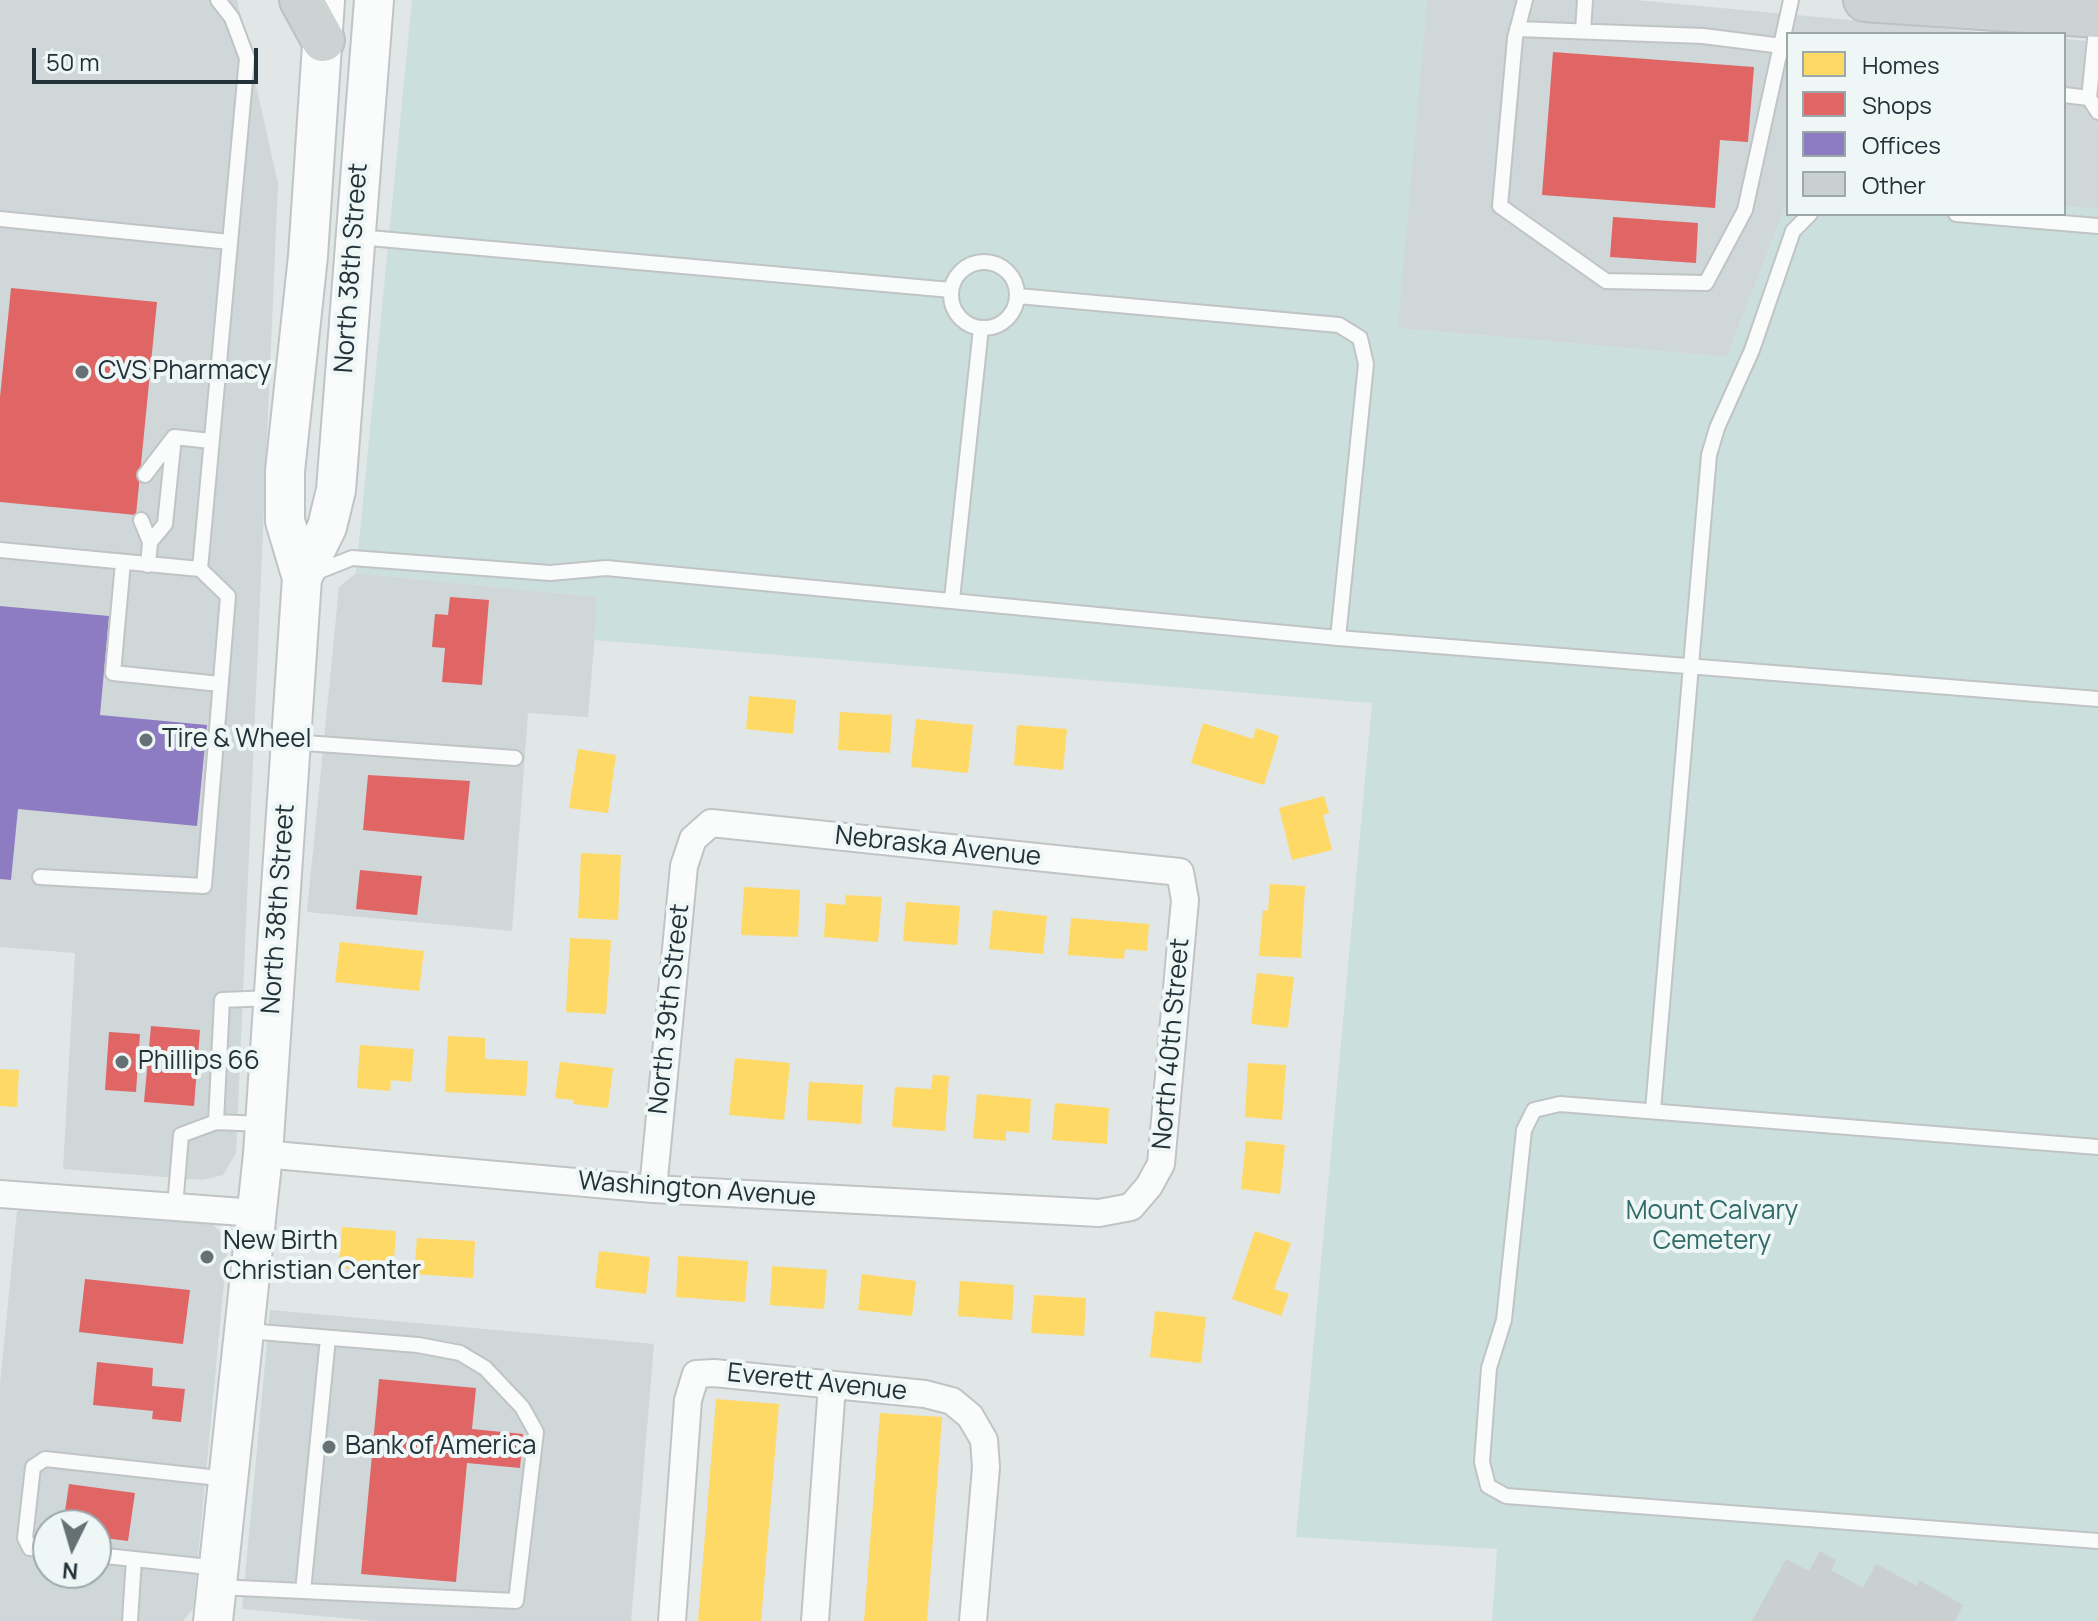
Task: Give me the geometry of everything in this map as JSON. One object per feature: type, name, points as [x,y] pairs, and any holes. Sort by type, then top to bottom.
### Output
[{"type":"main road","points":[[301,0],[324,20]]},
{"type":"main road","name":"North 38th Street","points":[[302,578],[327,527],[336,490],[353,237],[374,0]]},
{"type":"main road","points":[[1865,0],[2098,16]]},
{"type":"main road","name":"North 38th Street","points":[[216,1592],[264,1139],[302,578],[285,521],[285,471],[308,256],[324,20]]},
{"type":"street","points":[[2098,0],[2098,16]]},
{"type":"street","name":"Nebraska Avenue","points":[[700,832],[711,823],[1180,872]]},
{"type":"street","name":"North 39th Street","points":[[653,1189],[684,866],[688,851],[700,832]]},
{"type":"street","name":"North 40th Street","points":[[1131,1207],[1149,1186],[1161,1164],[1185,900],[1180,872]]},
{"type":"street","name":"Washington Avenue","points":[[264,1139],[653,1189],[1099,1213],[1131,1207]]},
{"type":"street","points":[[0,1194],[256,1213]]},
{"type":"street","name":"Everett Avenue","points":[[672,1621],[688,1400],[696,1374],[925,1394],[952,1401],[970,1416],[984,1440],[986,1467],[973,1621]]},
{"type":"street","points":[[815,1621],[832,1385]]},
{"type":"lane","points":[[200,569],[247,58],[232,18],[218,0]]},
{"type":"lane","points":[[1517,29],[1703,36],[1785,50],[1745,210],[1706,283],[1606,281],[1500,206],[1517,29],[1525,0]]},
{"type":"lane","points":[[1583,31],[1585,0]]},
{"type":"lane","points":[[1787,32],[1791,0]]},
{"type":"lane","points":[[2098,16],[2089,98],[2098,112]]},
{"type":"lane","points":[[2066,95],[2089,98]]},
{"type":"lane","points":[[1653,1110],[1709,455],[1717,428],[1752,350],[1793,231],[1808,216]]},
{"type":"lane","points":[[1980,216],[2098,226]]},
{"type":"lane","points":[[0,219],[230,242]]},
{"type":"lane","points":[[353,237],[951,290]]},
{"type":"lane","points":[[981,262],[1003,267],[1011,275],[1018,296],[1010,316],[992,327],[981,328],[962,320],[951,301],[951,290],[961,270],[981,262]]},
{"type":"lane","points":[[1018,296],[1339,325],[1360,338],[1366,364],[1338,638]]},
{"type":"lane","points":[[952,599],[981,328]]},
{"type":"lane","points":[[174,437],[211,441]]},
{"type":"lane","points":[[145,475],[174,437]]},
{"type":"lane","points":[[150,542],[165,524],[174,437]]},
{"type":"lane","points":[[141,520],[150,542],[148,565]]},
{"type":"lane","points":[[0,550],[200,569],[228,596],[204,886],[40,877]]},
{"type":"lane","points":[[302,578],[352,558],[550,573],[606,568],[1338,638],[2098,699]]},
{"type":"lane","points":[[123,562],[113,673],[220,684]]},
{"type":"lane","points":[[291,742],[515,758]]},
{"type":"lane","points":[[216,1122],[222,1000],[273,998]]},
{"type":"lane","points":[[2098,1147],[1653,1110],[1560,1104],[1534,1110],[1524,1130],[1504,1320],[1489,1368],[1482,1462],[1488,1486],[1506,1496],[2098,1541]]},
{"type":"lane","points":[[175,1207],[181,1135],[216,1122],[264,1139]]},
{"type":"lane","points":[[112,1557],[134,1559],[216,1592],[303,1591],[516,1601],[536,1432],[522,1407],[485,1368],[460,1353],[418,1345],[244,1331]]},
{"type":"lane","points":[[303,1591],[328,1338]]},
{"type":"lane","points":[[32,1548],[25,1538],[33,1467],[45,1459],[228,1479]]},
{"type":"lane","points":[[130,1621],[134,1559]]},
{"type":"shaded area","points":[[0,0],[237,0],[278,184],[236,1153],[223,1175],[202,1180],[63,1169],[75,953],[0,947]]},
{"type":"shaded area","points":[[1427,0],[1636,0],[1978,32],[1786,32],[1786,205],[1727,357],[1397,328]]},
{"type":"shaded area","points":[[2066,39],[2098,42],[2098,209],[2066,206]]},
{"type":"shaded area","points":[[356,573],[598,597],[588,717],[528,713],[512,931],[307,912],[339,587]]},
{"type":"shaded area","points":[[23,1207],[211,1222],[225,1238],[227,1251],[193,1609],[183,1621],[0,1621],[0,1384],[17,1212]]},
{"type":"shaded area","points":[[270,1310],[654,1344],[631,1621],[375,1621],[242,1609]]},
{"type":"green space","name":"Mount Calvary Cemetery","points":[[412,0],[1427,0],[1398,328],[1727,357],[1786,205],[1786,216],[2066,216],[2066,206],[2098,209],[2098,1621],[1492,1621],[1497,1549],[1296,1537],[1372,703],[594,640],[597,597],[356,573]]},
{"type":"building: Homes","points":[[749,696],[796,700],[793,734],[746,729]]},
{"type":"building: Homes","points":[[840,712],[892,715],[890,753],[838,750]]},
{"type":"building: Homes","points":[[916,719],[973,725],[968,773],[911,767]]},
{"type":"building: Homes","points":[[1203,723],[1253,739],[1256,728],[1279,736],[1264,785],[1191,763]]},
{"type":"building: Homes","points":[[1017,725],[1067,729],[1063,770],[1014,765]]},
{"type":"building: Homes","points":[[578,749],[616,755],[608,813],[569,808]]},
{"type":"building: Homes","points":[[1324,796],[1329,813],[1323,815],[1332,850],[1292,860],[1279,808]]},
{"type":"building: Homes","points":[[581,853],[621,855],[618,920],[578,918]]},
{"type":"building: Homes","points":[[1270,884],[1305,886],[1301,958],[1259,956],[1263,910],[1268,911]]},
{"type":"building: Homes","points":[[744,887],[800,890],[798,937],[741,935]]},
{"type":"building: Homes","points":[[846,895],[882,897],[878,942],[824,937],[826,903],[845,905]]},
{"type":"building: Homes","points":[[906,902],[960,906],[957,945],[903,941]]},
{"type":"building: Homes","points":[[993,910],[1047,916],[1043,954],[989,949]]},
{"type":"building: Homes","points":[[1071,918],[1149,924],[1147,951],[1125,949],[1124,959],[1068,955]]},
{"type":"building: Homes","points":[[570,938],[611,940],[606,1014],[566,1012]]},
{"type":"building: Homes","points":[[340,942],[424,951],[419,991],[335,982]]},
{"type":"building: Homes","points":[[1257,973],[1294,977],[1288,1028],[1251,1024]]},
{"type":"building: Homes","points":[[448,1036],[485,1038],[485,1059],[528,1061],[526,1096],[445,1092]]},
{"type":"building: Homes","points":[[360,1045],[414,1049],[411,1082],[391,1080],[390,1091],[357,1088]]},
{"type":"building: Homes","points":[[735,1058],[790,1063],[784,1120],[729,1115]]},
{"type":"building: Homes","points":[[560,1062],[613,1068],[608,1108],[573,1104],[574,1100],[555,1098]]},
{"type":"building: Homes","points":[[1248,1063],[1286,1065],[1282,1120],[1245,1117]]},
{"type":"building: Homes","points":[[0,1069],[19,1070],[17,1107],[0,1106]]},
{"type":"building: Homes","points":[[933,1075],[949,1076],[945,1131],[892,1127],[895,1087],[931,1089]]},
{"type":"building: Homes","points":[[809,1082],[863,1085],[861,1124],[807,1120]]},
{"type":"building: Homes","points":[[977,1094],[1031,1099],[1029,1133],[1006,1131],[1006,1141],[973,1138]]},
{"type":"building: Homes","points":[[1055,1103],[1109,1108],[1107,1144],[1052,1140]]},
{"type":"building: Homes","points":[[1246,1141],[1285,1145],[1280,1194],[1241,1189]]},
{"type":"building: Homes","points":[[342,1227],[396,1231],[393,1272],[339,1268]]},
{"type":"building: Homes","points":[[1255,1231],[1291,1243],[1274,1289],[1289,1294],[1281,1316],[1232,1299]]},
{"type":"building: Homes","points":[[417,1238],[475,1241],[473,1278],[414,1274]]},
{"type":"building: Homes","points":[[599,1251],[650,1257],[646,1294],[595,1288]]},
{"type":"building: Homes","points":[[678,1256],[748,1261],[745,1302],[676,1297]]},
{"type":"building: Homes","points":[[772,1266],[827,1270],[824,1309],[770,1305]]},
{"type":"building: Homes","points":[[862,1274],[916,1281],[912,1316],[858,1310]]},
{"type":"building: Homes","points":[[960,1281],[1014,1285],[1012,1320],[958,1316]]},
{"type":"building: Homes","points":[[1034,1295],[1086,1298],[1084,1336],[1031,1333]]},
{"type":"building: Homes","points":[[1155,1311],[1206,1317],[1201,1363],[1150,1357]]},
{"type":"building: Homes","points":[[716,1399],[779,1404],[761,1621],[698,1621]]},
{"type":"building: Homes","points":[[880,1413],[942,1417],[927,1621],[864,1621]]},
{"type":"building: Shops","points":[[1553,52],[1754,67],[1748,142],[1720,140],[1715,208],[1542,195]]},
{"type":"building: Shops","points":[[1613,217],[1698,223],[1696,263],[1610,257]]},
{"type":"building: Shops","name":"CVS Pharmacy","points":[[11,288],[157,302],[136,515],[0,502],[0,397]]},
{"type":"building: Shops","points":[[450,597],[489,600],[482,685],[442,682],[445,648],[432,647],[435,614],[448,615]]},
{"type":"building: Shops","points":[[368,775],[470,781],[464,840],[363,830]]},
{"type":"building: Shops","points":[[360,870],[422,876],[417,915],[356,909]]},
{"type":"building: Shops","name":"Phillips 66","points":[[151,1026],[200,1030],[194,1106],[144,1102]]},
{"type":"building: Shops","name":"Phillips 66","points":[[109,1032],[140,1034],[136,1092],[105,1090]]},
{"type":"building: Shops","points":[[85,1279],[190,1290],[183,1344],[79,1332]]},
{"type":"building: Shops","points":[[97,1362],[153,1368],[152,1386],[185,1389],[181,1422],[152,1419],[153,1411],[93,1405]]},
{"type":"building: Shops","points":[[379,1379],[476,1388],[472,1429],[523,1434],[520,1468],[467,1463],[456,1582],[361,1574]]},
{"type":"building: Shops","points":[[69,1484],[135,1493],[128,1541],[112,1539],[112,1509],[65,1509]]},
{"type":"building: Offices","points":[[0,606],[109,616],[100,715],[207,725],[197,826],[18,809],[11,880],[0,879]]},
{"type":"building: Other","points":[[1820,1551],[1836,1560],[1831,1570],[1863,1588],[1876,1564],[1917,1586],[1919,1580],[1963,1605],[1955,1621],[1752,1621],[1786,1559],[1809,1571]]},
{"type":"place","name":"CVS Pharmacy","points":[[82,372]]},
{"type":"place","name":"Tire & Wheel","points":[[146,740]]},
{"type":"place","name":"Phillips 66","points":[[122,1062]]},
{"type":"place","name":"New Birth Christian Center","points":[[207,1257]]},
{"type":"place","name":"Bank of America","points":[[329,1447]]}]
